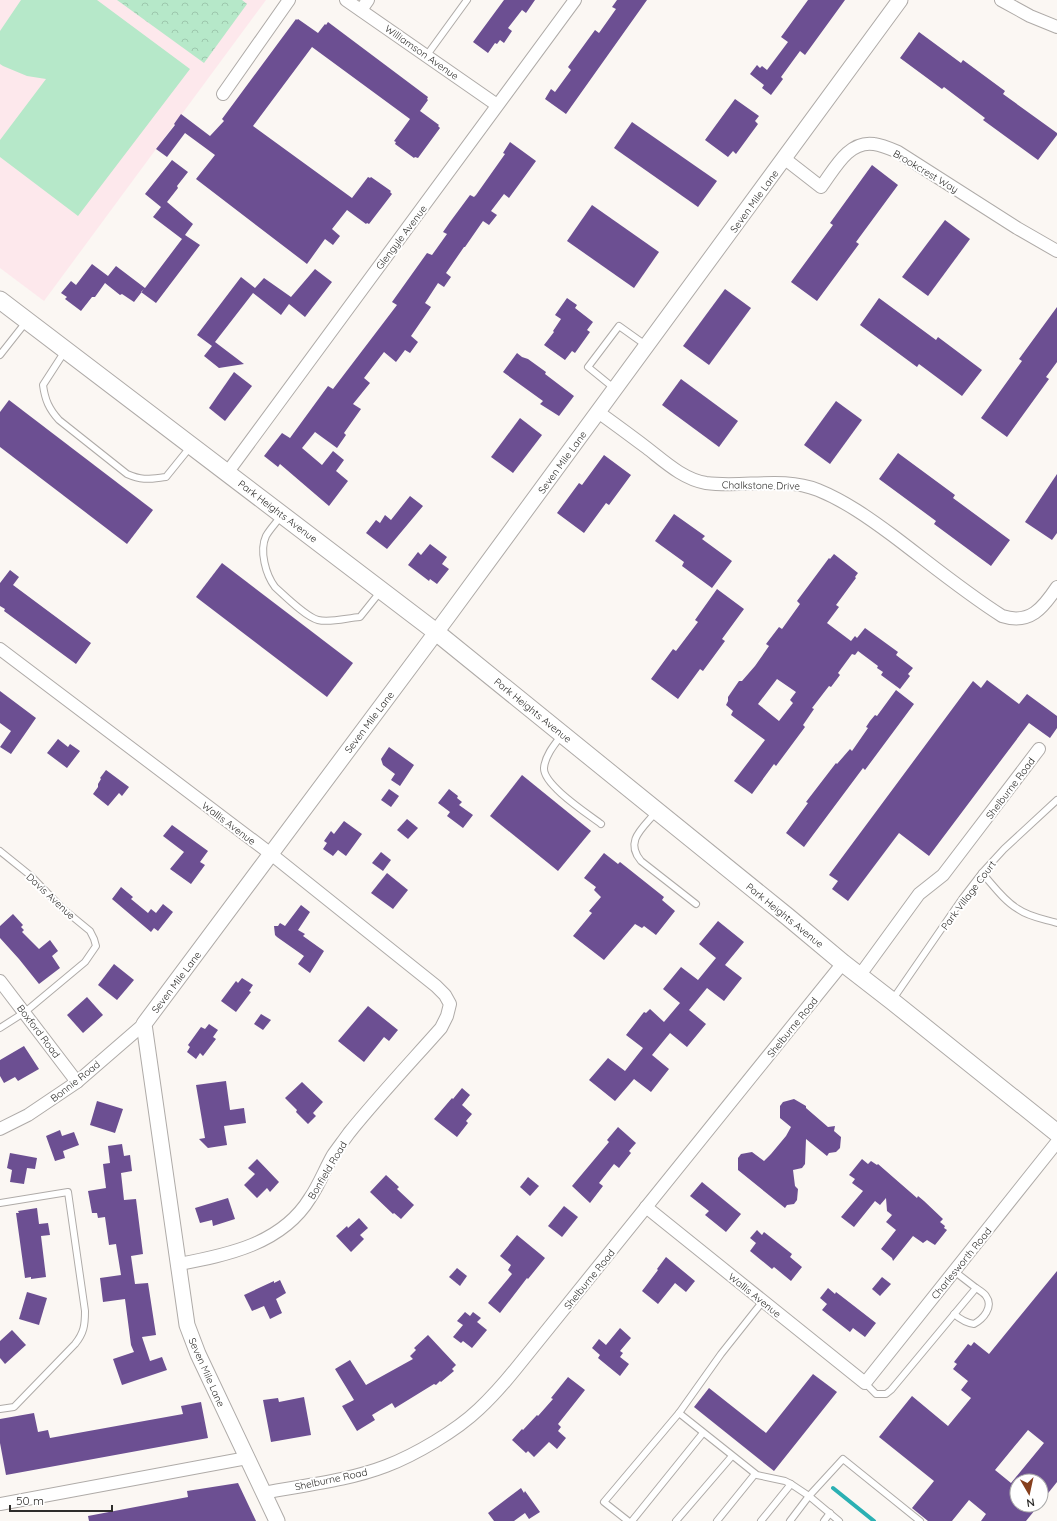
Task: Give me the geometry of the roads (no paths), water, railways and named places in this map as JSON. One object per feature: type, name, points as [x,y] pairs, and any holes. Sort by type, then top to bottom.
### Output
[{"type":"main road","name":"Park Heights Avenue","points":[[0,300],[436,632],[843,963],[1056,1132]]},
{"type":"street","points":[[223,94],[288,0]]},
{"type":"street","name":"Williamson Avenue","points":[[346,0],[498,105]]},
{"type":"street","points":[[361,10],[368,0]]},
{"type":"street","name":"Glengyle Avenue","points":[[227,473],[575,0]]},
{"type":"street","name":"Seven Mile Lane","points":[[277,1521],[191,1339],[187,1325],[144,1024],[436,632],[900,0]]},
{"type":"street","points":[[1001,0],[1030,16],[1057,27]]},
{"type":"street","name":"Brookcrest Way","points":[[785,158],[821,188],[852,148],[874,144],[885,147],[898,152],[1017,228],[1057,251]]},
{"type":"street","name":"Chalkstone Drive","points":[[598,412],[666,463],[685,476],[695,480],[722,484],[767,483],[802,485],[817,489],[831,496],[863,514],[1002,616],[1012,619],[1025,618],[1036,612],[1045,604],[1057,587]]},
{"type":"street","name":"Wallis Avenue","points":[[0,649],[271,854],[436,986],[445,995],[450,1004]]},
{"type":"street","name":"Shelburne Road","points":[[860,975],[919,894],[943,875],[1039,750]]},
{"type":"street","name":"Shelburne Road","points":[[263,1493],[340,1479],[386,1466],[413,1453],[461,1424],[478,1410],[518,1366],[843,963]]},
{"type":"street","name":"Boxford Road","points":[[0,981],[77,1082]]},
{"type":"street","name":"Bonfield Road","points":[[179,1264],[215,1257],[240,1250],[279,1231],[295,1218],[310,1199],[334,1154],[350,1133],[441,1028],[447,1016],[450,1004]]},
{"type":"street","name":"Bonnie Road","points":[[0,1129],[28,1115],[77,1082],[144,1024]]},
{"type":"street","name":"Charlesworth Road","points":[[865,1383],[954,1271],[1056,1132]]},
{"type":"street","name":"Wallis Avenue","points":[[646,1207],[865,1383]]},
{"type":"street","points":[[0,1504],[247,1458]]},
{"type":"lane","points":[[427,55],[467,0]]},
{"type":"lane","points":[[0,356],[27,320]]},
{"type":"lane","points":[[615,389],[588,366],[619,326],[647,346]]},
{"type":"lane","points":[[66,350],[43,385],[45,400],[50,410],[60,420],[128,474],[145,480],[166,477],[192,446]]},
{"type":"lane","points":[[282,515],[266,536],[263,545],[268,573],[271,582],[275,587],[310,616],[318,620],[327,621],[360,617],[381,590]]},
{"type":"lane","points":[[562,734],[546,759],[544,769],[545,777],[550,784],[601,824]]},
{"type":"lane","name":"Park Village Court","points":[[892,1001],[962,899],[982,873],[1004,849],[1057,800]]},
{"type":"lane","points":[[658,811],[635,840],[635,854],[641,861],[696,904]]},
{"type":"lane","name":"Davis Avenue","points":[[0,851],[31,876],[62,908],[90,931],[96,946],[85,962],[25,1012]]},
{"type":"lane","points":[[982,873],[1009,903],[1018,910],[1031,916],[1057,922]]},
{"type":"lane","points":[[0,1028],[25,1012]]},
{"type":"lane","points":[[0,1203],[68,1192],[85,1311],[85,1325],[81,1336],[75,1344],[14,1406],[0,1409]]},
{"type":"lane","points":[[954,1271],[986,1296],[988,1301],[988,1309],[984,1316],[974,1324],[964,1322],[954,1314]]},
{"type":"lane","points":[[865,1383],[876,1394],[886,1394],[891,1390],[976,1288]]},
{"type":"lane","points":[[628,1521],[604,1502],[679,1413],[720,1354],[763,1301]]},
{"type":"lane","points":[[679,1413],[755,1474],[785,1481],[791,1484],[809,1496],[839,1521]]},
{"type":"lane","points":[[632,1521],[703,1433]]},
{"type":"lane","points":[[676,1521],[732,1456]]},
{"type":"lane","points":[[790,1521],[809,1496],[843,1459],[920,1521]]},
{"type":"lane","points":[[717,1521],[755,1474]]},
{"type":"lane","points":[[761,1521],[791,1484]]},
{"type":"lane","points":[[824,1521],[830,1514]]},
{"type":"waterway","points":[[833,1488],[874,1521]]}]
